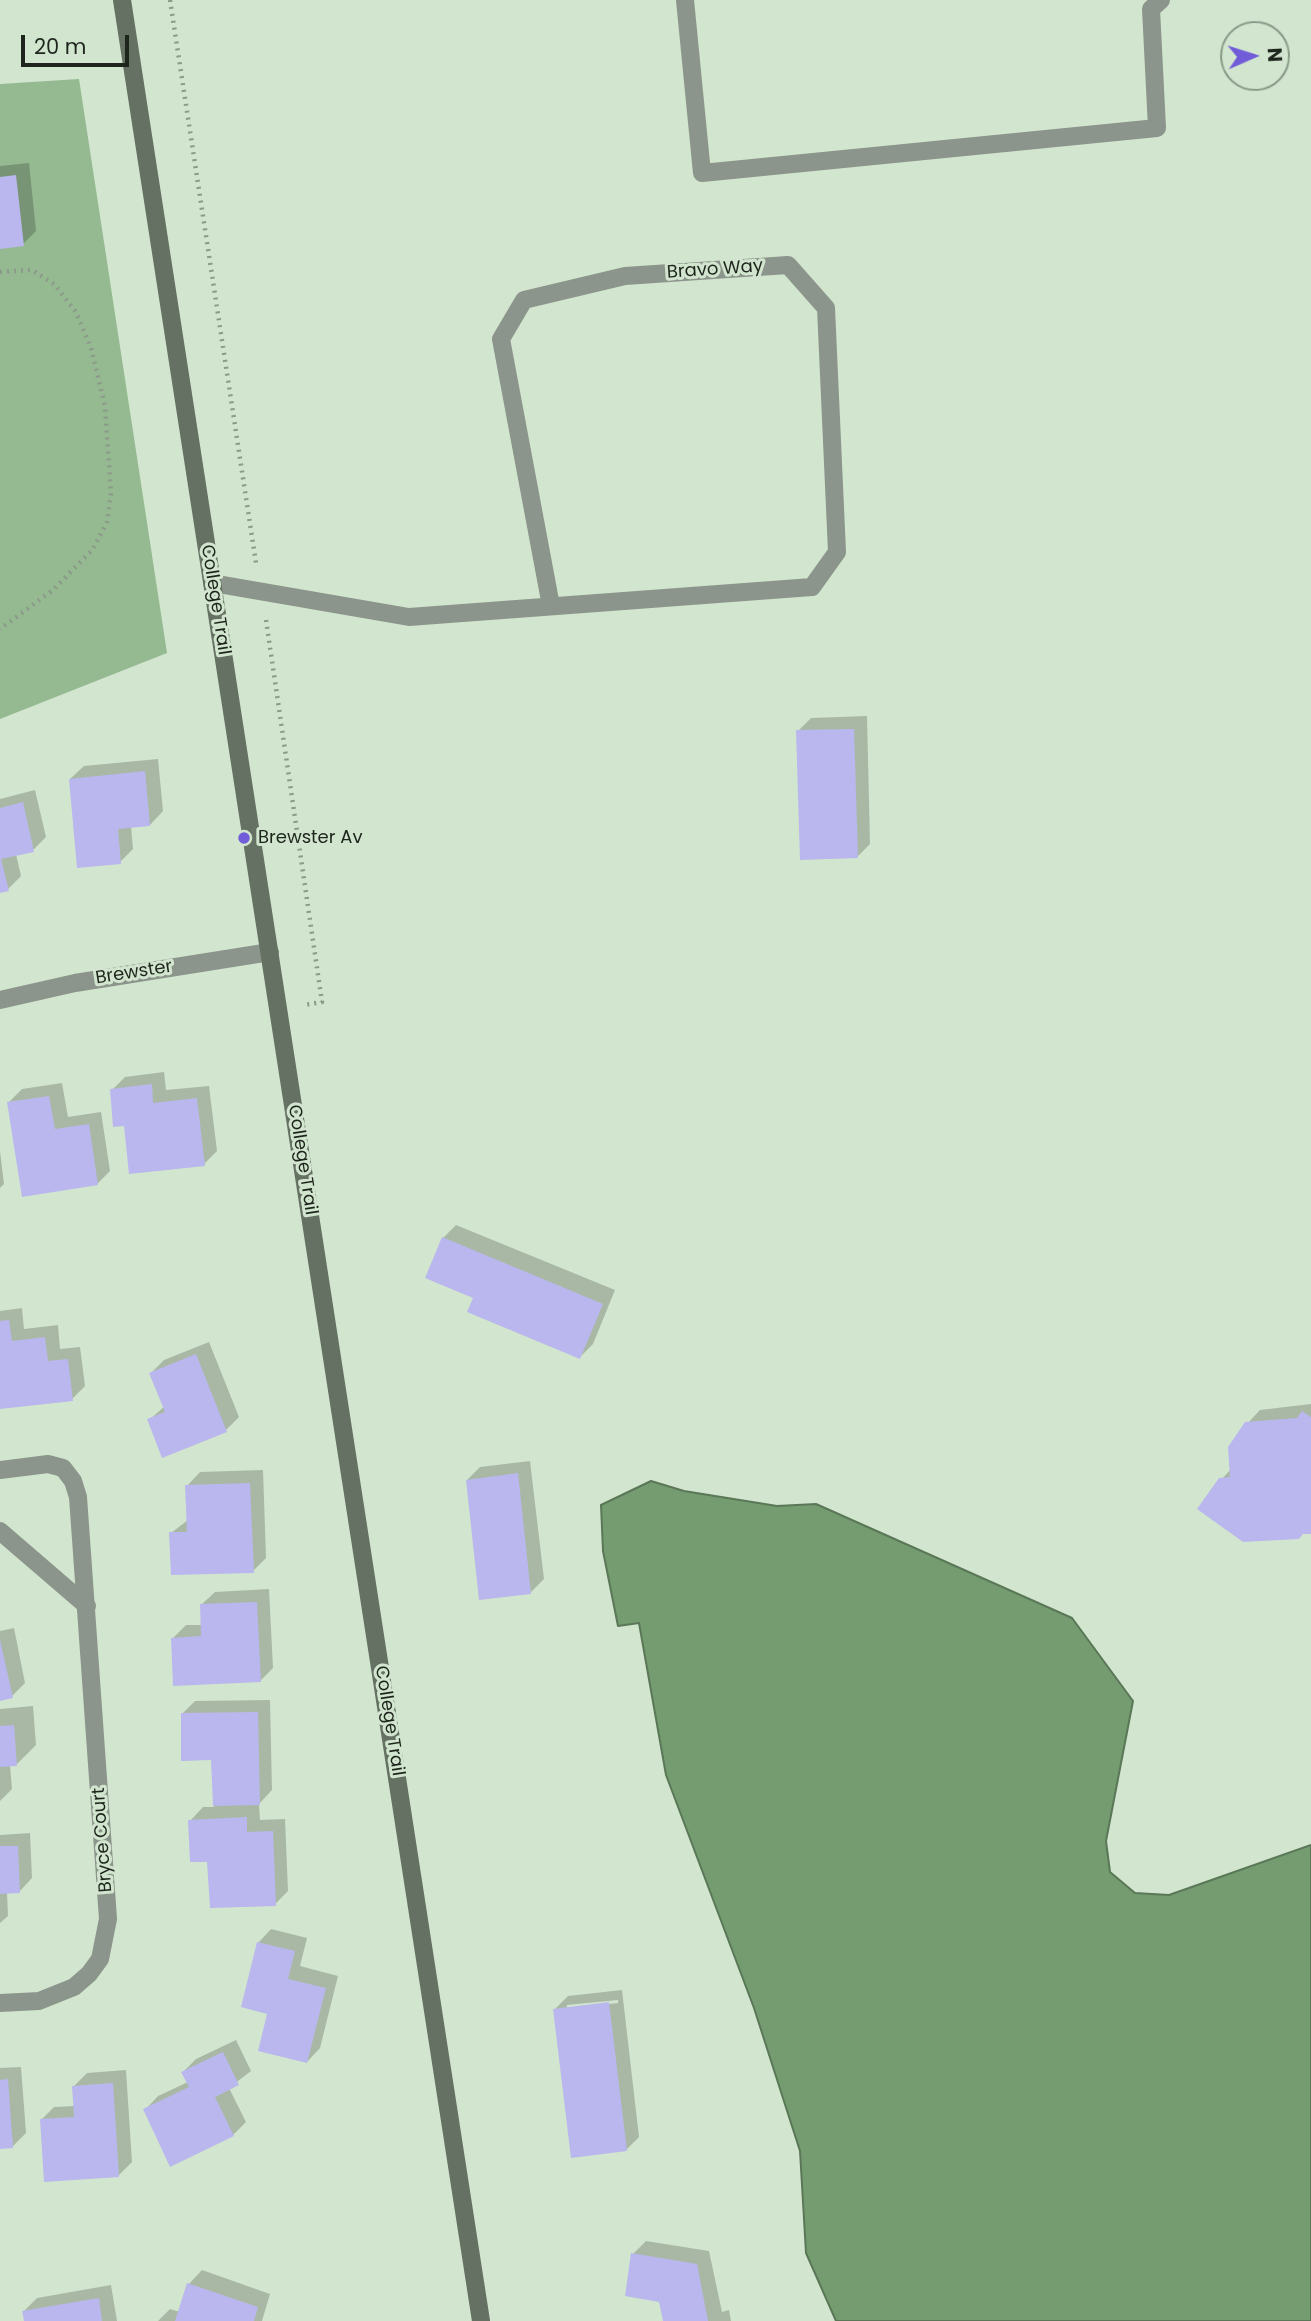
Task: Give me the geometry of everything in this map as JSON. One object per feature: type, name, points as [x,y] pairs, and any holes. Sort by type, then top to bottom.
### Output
[{"type":"street","name":"College Trail","points":[[121,0],[481,2321]]},
{"type":"street","points":[[685,0],[702,173],[1157,128],[1151,9],[1161,0]]},
{"type":"street","name":"Bravo Way","points":[[212,583],[409,617],[812,587],[837,552],[826,308],[788,265],[625,276],[524,300],[501,339],[551,606]]},
{"type":"street","name":"Brewster","points":[[0,1000],[75,983],[270,952]]},
{"type":"street","name":"Bryce Court","points":[[0,1470],[48,1464],[63,1468],[73,1481],[78,1497],[108,1919],[100,1959],[89,1974],[74,1987],[39,2001],[0,2003]]},
{"type":"street","points":[[0,1531],[86,1606]]},
{"type":"path","points":[[170,0],[322,1002],[279,1010]]},
{"type":"path","points":[[0,272],[32,270],[40,274],[54,284],[76,312],[91,348],[105,405],[111,494],[107,522],[93,549],[53,590],[0,629]]},
{"type":"shaded area","points":[[79,79],[167,653],[0,719],[0,84]]},
{"type":"shaded area","points":[[651,1481],[684,1491],[777,1506],[816,1504],[1072,1618],[1133,1701],[1106,1841],[1110,1872],[1135,1893],[1169,1895],[1311,1845],[1311,2321],[836,2321],[806,2253],[800,2151],[754,2008],[666,1775],[639,1623],[618,1626],[603,1551],[601,1505]]},
{"type":"building","points":[[16,175],[24,246],[0,249],[0,177]]},
{"type":"building","points":[[854,729],[858,858],[800,860],[796,730]]},
{"type":"building","points":[[145,771],[150,826],[118,829],[121,864],[77,868],[69,779]]},
{"type":"building","points":[[23,802],[34,852],[1,859],[9,891],[0,893],[0,808]]},
{"type":"building","points":[[152,1084],[153,1103],[197,1098],[205,1166],[129,1174],[124,1126],[113,1127],[110,1089]]},
{"type":"building","points":[[49,1096],[55,1129],[89,1124],[98,1185],[22,1197],[7,1102]]},
{"type":"building","points":[[442,1237],[603,1304],[580,1359],[467,1312],[473,1298],[425,1278]]},
{"type":"building","points":[[9,1320],[12,1341],[45,1337],[48,1361],[68,1359],[73,1401],[0,1409],[0,1321]]},
{"type":"building","points":[[196,1354],[227,1432],[162,1458],[147,1419],[165,1412],[149,1373]]},
{"type":"building","points":[[1302,1411],[1311,1417],[1311,1534],[1303,1534],[1299,1539],[1243,1542],[1197,1509],[1219,1478],[1230,1477],[1228,1447],[1245,1422],[1297,1418]]},
{"type":"building","points":[[518,1473],[531,1594],[479,1600],[466,1480]]},
{"type":"building","points":[[250,1483],[254,1573],[171,1575],[169,1532],[187,1532],[185,1485]]},
{"type":"building","points":[[257,1602],[261,1682],[173,1686],[171,1638],[201,1636],[200,1604]]},
{"type":"building","points":[[0,1640],[13,1698],[0,1701]]},
{"type":"building","points":[[258,1712],[260,1805],[213,1806],[211,1760],[181,1761],[181,1713]]},
{"type":"building","points":[[14,1725],[17,1766],[0,1767],[0,1726]]},
{"type":"building","points":[[247,1817],[247,1832],[273,1831],[276,1906],[210,1908],[207,1862],[190,1862],[188,1820]]},
{"type":"building","points":[[0,1846],[18,1846],[20,1893],[0,1894]]},
{"type":"building","points":[[257,1942],[295,1951],[288,1979],[326,1988],[307,2063],[258,2051],[267,2014],[241,2007]]},
{"type":"building","points":[[609,2002],[627,2151],[571,2158],[553,2009]]},
{"type":"building","points":[[223,2052],[239,2085],[215,2097],[234,2136],[170,2167],[143,2109],[189,2087],[181,2072]]},
{"type":"building","points":[[8,2079],[13,2148],[0,2149],[0,2080]]},
{"type":"building","points":[[113,2083],[119,2177],[44,2182],[40,2119],[74,2117],[72,2086]]},
{"type":"building","points":[[631,2253],[697,2264],[708,2321],[663,2321],[659,2302],[625,2296]]},
{"type":"building","points":[[187,2283],[258,2307],[254,2321],[175,2321]]},
{"type":"building","points":[[99,2298],[102,2321],[24,2321],[22,2311]]},
{"type":"place","name":"Brewster Av","points":[[244,838]]}]
